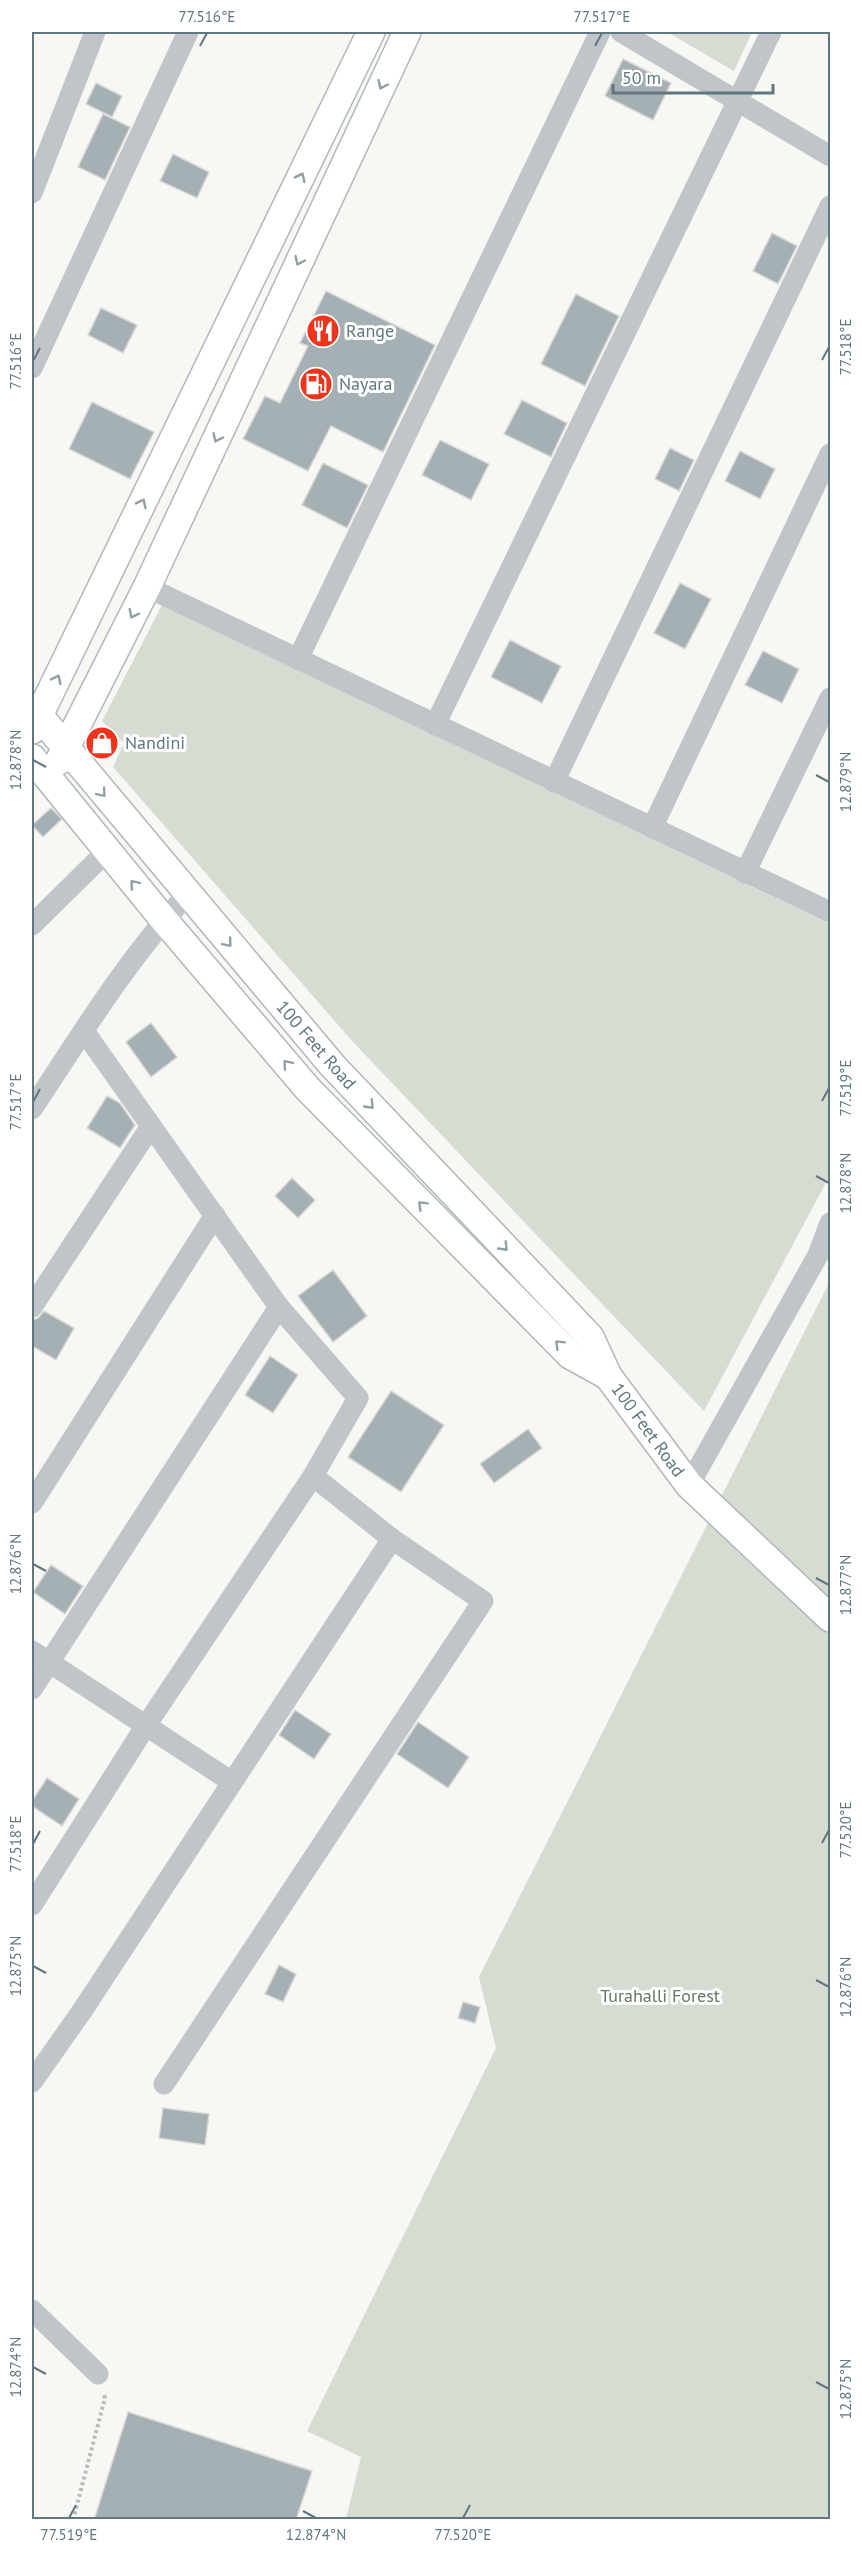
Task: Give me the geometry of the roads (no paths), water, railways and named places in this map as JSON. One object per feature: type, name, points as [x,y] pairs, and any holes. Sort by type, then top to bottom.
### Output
[{"type":"main road","points":[[34,718],[233,317],[371,32]]},
{"type":"main road","points":[[37,766],[65,748],[147,587],[407,32]]},
{"type":"main road","points":[[233,317],[266,333]]},
{"type":"main road","name":"100 Feet Road","points":[[34,718],[65,748],[332,1065],[590,1337],[608,1376],[689,1485],[831,1618]]},
{"type":"main road","name":"100 Feet Road","points":[[37,766],[164,920],[315,1096],[570,1355],[608,1376]]},
{"type":"street","points":[[34,182],[95,32]]},
{"type":"street","points":[[32,368],[188,32]]},
{"type":"street","points":[[298,659],[600,32]]},
{"type":"street","points":[[621,32],[831,156]]},
{"type":"street","points":[[435,725],[771,32]]},
{"type":"street","points":[[554,782],[831,206]]},
{"type":"street","points":[[652,828],[831,454]]},
{"type":"street","points":[[147,587],[831,912]]},
{"type":"street","points":[[745,873],[831,698]]},
{"type":"street","points":[[32,925],[106,851]]},
{"type":"street","points":[[32,1109],[84,1031],[164,920],[187,895]]},
{"type":"street","points":[[32,1905],[145,1727],[313,1476],[358,1398],[279,1307],[84,1031]]},
{"type":"street","points":[[32,1307],[152,1126]]},
{"type":"street","points":[[32,1503],[215,1215]]},
{"type":"street","points":[[689,1485],[818,1255],[831,1223]]},
{"type":"street","points":[[32,1689],[40,1656],[279,1307]]},
{"type":"street","points":[[164,2084],[483,1601],[392,1539],[313,1476]]},
{"type":"street","points":[[32,2082],[82,2011],[392,1539]]},
{"type":"street","points":[[40,1656],[232,1782]]},
{"type":"street","points":[[32,2310],[98,2374]]},
{"type":"place","name":"Range","points":[[323,331]]},
{"type":"place","name":"Nayara","points":[[316,384]]},
{"type":"place","name":"Nandini","points":[[102,743]]},
{"type":"park label","name":"Turahalli Forest","points":[[660,1996]]}]
